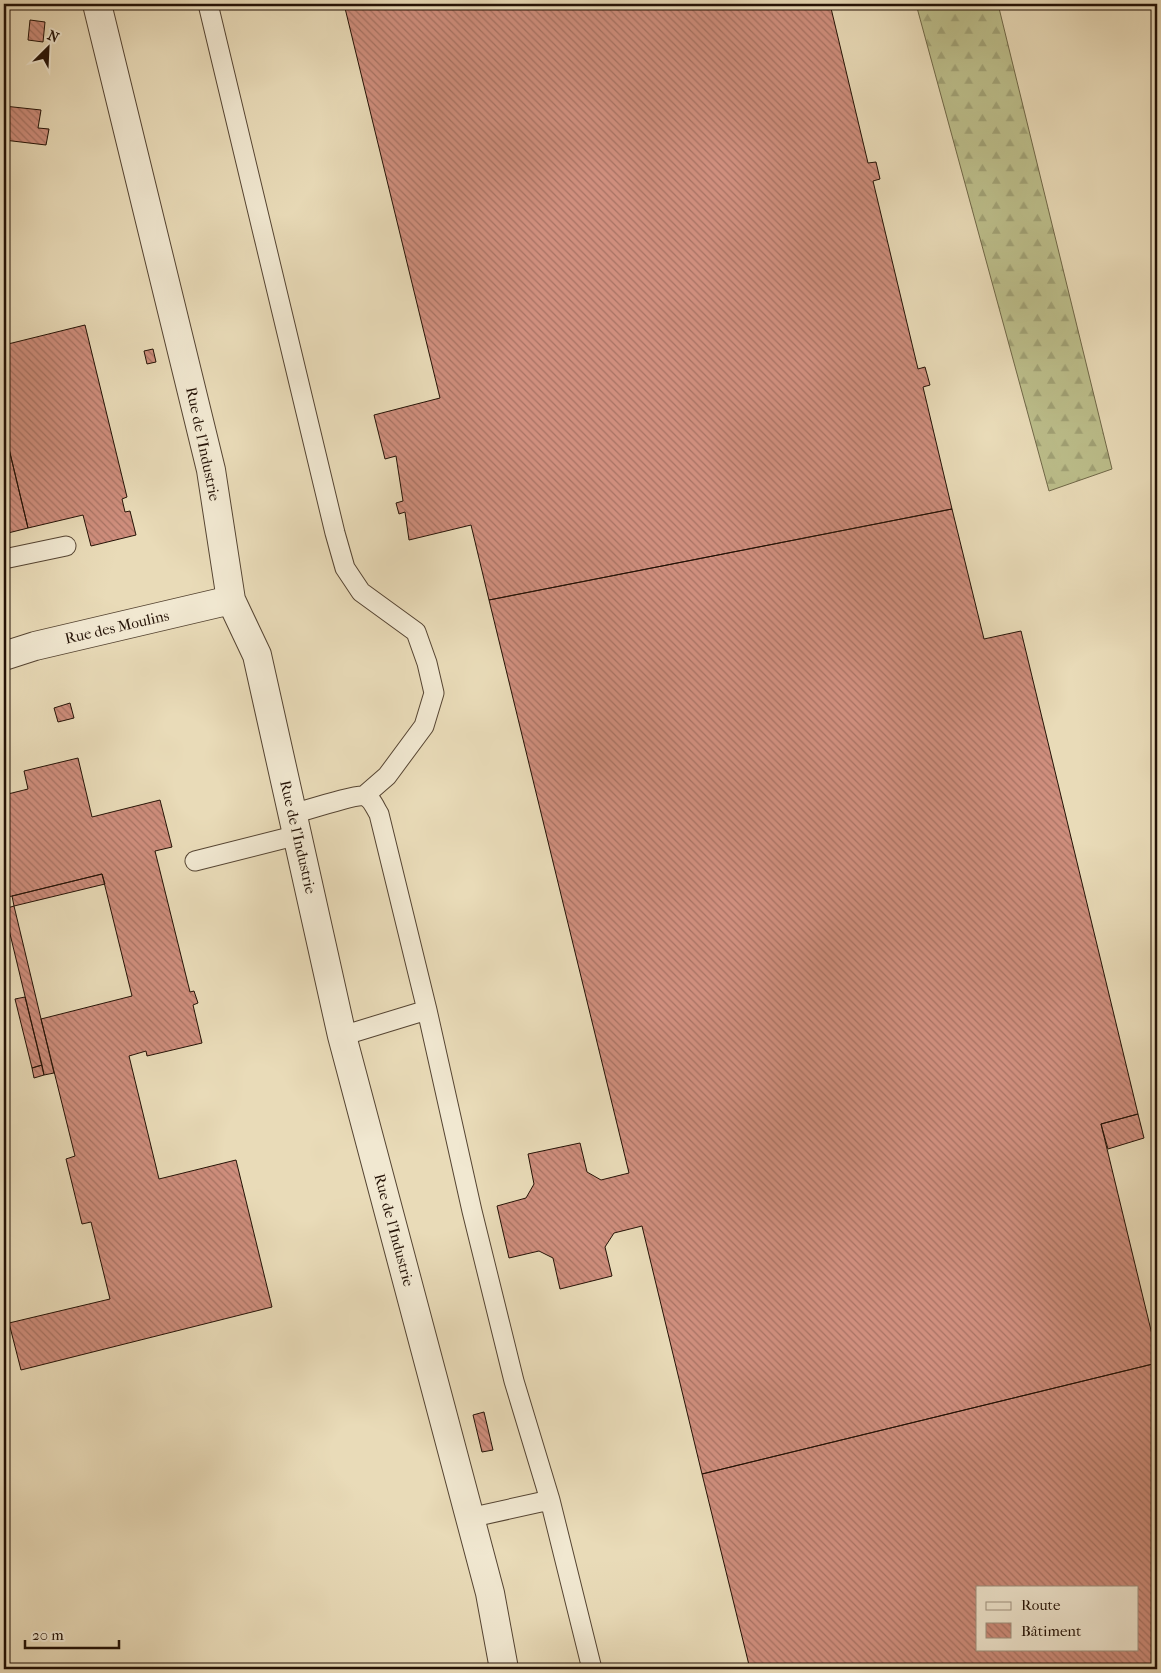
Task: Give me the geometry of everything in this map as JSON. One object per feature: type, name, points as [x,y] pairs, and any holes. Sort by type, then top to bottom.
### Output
[{"type":"street","name":"Rue de l'Industrie","points":[[98,4],[211,470],[231,600],[257,655],[342,1036],[490,1594],[504,1669]]},
{"type":"street","name":"Rue des Moulins","points":[[4,656],[35,646],[231,600]]},
{"type":"lane","points":[[195,862],[295,824],[352,797],[364,796],[387,776],[424,726],[434,693],[427,662],[416,632],[361,592],[345,568],[208,4]]},
{"type":"lane","points":[[4,559],[66,546]]},
{"type":"lane","points":[[364,796],[370,800],[379,814],[514,1381],[550,1500],[592,1669]]},
{"type":"lane","points":[[342,1036],[427,1010]]},
{"type":"lane","points":[[470,1518],[550,1500]]},
{"type":"green space","points":[[916,4],[998,4],[1112,469],[1049,491]]},
{"type":"building","points":[[344,4],[830,4],[868,163],[876,162],[880,179],[873,181],[918,369],[925,367],[930,385],[923,387],[952,509],[489,600],[471,525],[409,540],[405,512],[399,514],[396,503],[403,501],[396,456],[385,459],[374,415],[440,398]]},
{"type":"building","points":[[30,20],[45,22],[43,42],[28,40]]},
{"type":"building","points":[[4,106],[41,110],[38,128],[49,129],[46,145],[4,140]]},
{"type":"building","points":[[85,325],[127,497],[122,499],[125,512],[130,511],[136,535],[91,546],[83,515],[28,528],[4,428],[4,345]]},
{"type":"building","points":[[153,349],[156,362],[147,364],[144,351]]},
{"type":"building","points":[[4,428],[28,528],[4,534]]},
{"type":"building","points":[[952,509],[984,639],[1021,631],[1138,1114],[1101,1124],[1157,1355],[1157,1363],[702,1474],[642,1226],[614,1233],[605,1247],[612,1276],[560,1289],[553,1258],[539,1251],[509,1258],[497,1206],[526,1198],[534,1184],[528,1154],[580,1143],[587,1172],[601,1180],[629,1173],[489,600]]},
{"type":"building","points":[[70,703],[74,718],[58,722],[54,708]]},
{"type":"building","points":[[78,758],[92,817],[160,800],[172,847],[155,851],[190,992],[194,991],[198,1003],[193,1005],[202,1043],[147,1056],[146,1051],[129,1056],[159,1179],[236,1160],[272,1307],[21,1370],[9,1323],[110,1299],[91,1222],[82,1224],[66,1159],[75,1156],[41,1019],[132,996],[102,874],[4,898],[4,795],[28,789],[24,771]]},
{"type":"building","points":[[102,874],[105,884],[14,906],[12,896]]},
{"type":"building","points":[[14,906],[54,1073],[44,1075],[4,909]]},
{"type":"building","points":[[25,997],[42,1065],[32,1068],[15,999]]},
{"type":"building","points":[[42,1065],[44,1075],[34,1078],[32,1068]]},
{"type":"building","points":[[1138,1114],[1144,1138],[1108,1149],[1101,1124]]},
{"type":"building","points":[[1157,1363],[1157,1666],[1145,1669],[750,1669],[702,1474]]},
{"type":"building","points":[[484,1412],[493,1450],[482,1452],[473,1415]]}]
